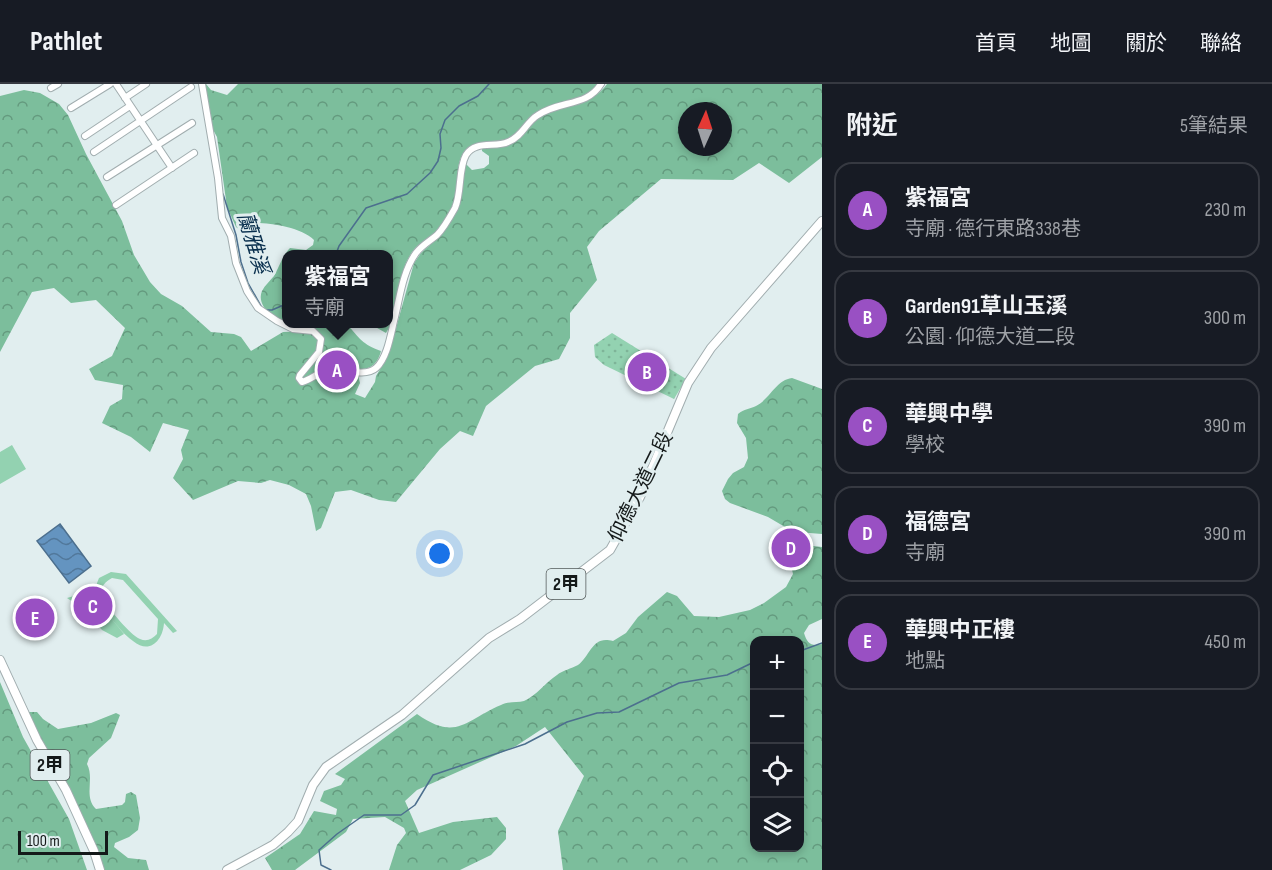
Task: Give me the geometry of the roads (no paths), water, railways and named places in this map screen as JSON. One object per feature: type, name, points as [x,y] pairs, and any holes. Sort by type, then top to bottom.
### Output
[{"type":"main road","name":"仰德大道二段","points":[[227,870],[273,845],[288,832],[298,821],[314,785],[326,767],[402,715],[489,638],[520,619],[609,550],[640,497],[688,383],[711,348],[822,221]]},
{"type":"main road","name":"2甲","points":[[0,660],[37,740],[66,790],[94,851],[100,870]]},
{"type":"street","points":[[51,88],[58,84]]},
{"type":"street","points":[[71,108],[110,84]]},
{"type":"street","points":[[116,84],[172,168]]},
{"type":"street","points":[[125,98],[146,84]]},
{"type":"street","points":[[202,84],[218,178],[222,218],[231,236],[236,263],[246,291],[258,308],[282,324]]},
{"type":"street","points":[[393,324],[409,265],[421,246],[442,230],[456,205],[466,156],[477,147],[507,143],[521,135],[538,114],[561,105],[590,98],[602,84]]},
{"type":"street","points":[[94,152],[191,87]]},
{"type":"street","points":[[85,136],[130,106]]},
{"type":"street","points":[[107,177],[192,123]]},
{"type":"street","points":[[116,205],[194,153]]},
{"type":"street","points":[[291,328],[313,331],[320,336],[321,348],[300,375],[301,381],[306,381],[320,372],[329,370],[364,372],[375,369],[387,346],[392,328]]},
{"type":"water","points":[[60,524],[91,566],[69,583],[37,541]]},
{"type":"waterway","name":"蘭雅溪","points":[[338,250],[366,208],[407,194],[430,173],[438,161],[441,148],[440,134],[445,120],[459,106],[478,96],[489,84]]},
{"type":"waterway","name":"蘭雅溪","points":[[223,194],[248,283],[261,306]]},
{"type":"waterway","name":"蘭雅溪","points":[[267,310],[282,306]]},
{"type":"waterway","points":[[804,650],[822,643]]},
{"type":"waterway","points":[[331,870],[321,865],[319,850],[364,815],[401,815],[415,805],[433,775],[525,744],[567,722],[597,713],[619,712],[679,683],[727,675],[750,664]]},
{"type":"place","name":"紫福宮","points":[[337,370]]},
{"type":"place","name":"Garden91草山玉溪","points":[[647,372]]},
{"type":"place","name":"福德宮","points":[[791,548]]},
{"type":"place","name":"華興中學","points":[[93,606]]},
{"type":"place","name":"華興中正樓","points":[[35,618]]}]
